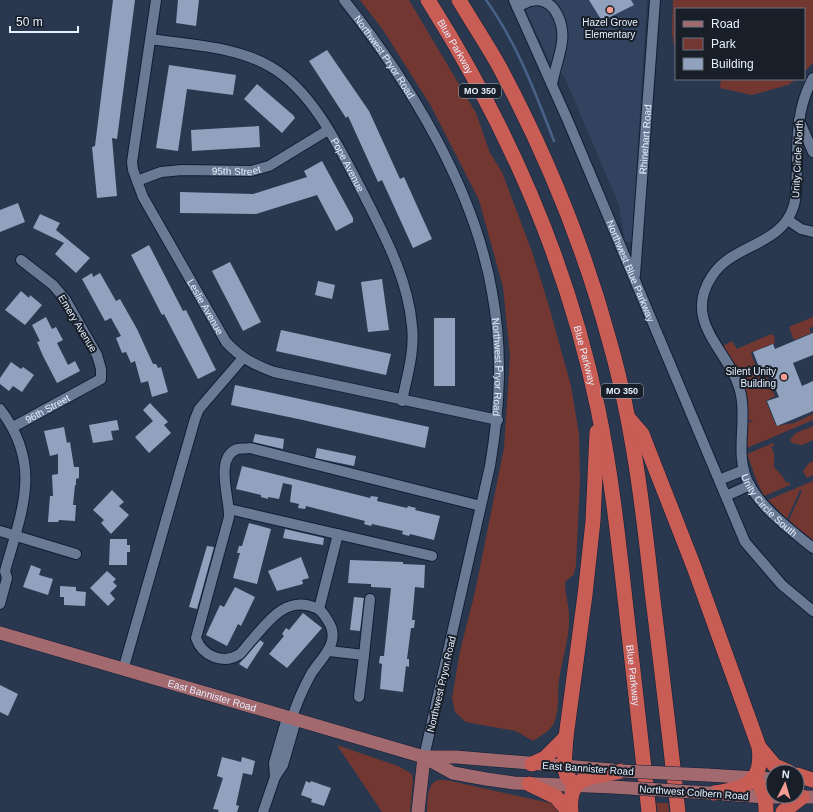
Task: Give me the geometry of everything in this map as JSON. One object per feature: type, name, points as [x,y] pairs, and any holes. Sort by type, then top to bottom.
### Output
[{"type":"highway","name":"Blue Parkway","points":[[428,0],[487,104],[527,185],[569,297],[598,407],[608,459],[617,524],[649,812]]},
{"type":"highway","name":"MO 350","points":[[459,0],[498,65],[524,115],[572,223],[594,286],[611,344],[628,418],[643,507],[678,812]]},
{"type":"highway","points":[[575,786],[567,776],[564,766],[566,737],[592,528],[598,407]]},
{"type":"highway","points":[[628,418],[642,434],[694,567],[759,747],[760,767],[753,778],[745,786],[711,793]]},
{"type":"highway","points":[[532,764],[545,758],[566,737]]},
{"type":"highway","points":[[759,747],[773,764]]},
{"type":"highway","points":[[570,812],[570,795],[577,783],[589,777],[622,771]]},
{"type":"highway","points":[[753,778],[760,785],[766,805]]},
{"type":"highway","points":[[529,784],[556,797],[570,812]]},
{"type":"highway","points":[[783,812],[808,797]]},
{"type":"main road","name":"East Bannister Road","points":[[0,633],[424,757],[453,773],[486,779],[529,784],[575,786]]},
{"type":"main road","name":"East Bannister Road","points":[[424,757],[456,757],[622,771],[753,778]]},
{"type":"main road","name":"Northwest Pryor Road","points":[[418,812],[424,757]]},
{"type":"main road","name":"Northwest Colbern Road","points":[[753,778],[765,779]]},
{"type":"main road","name":"Northwest Colbern Road","points":[[575,786],[711,793],[766,805],[808,797]]},
{"type":"street","name":"Leslie Avenue","points":[[156,0],[132,162],[142,197],[226,342],[244,358],[257,366],[274,372],[498,420]]},
{"type":"street","name":"Northwest Pryor Road","points":[[344,0],[369,31],[435,135],[465,196],[484,256],[493,292],[499,353],[498,420],[481,506],[424,757]]},
{"type":"street","points":[[516,3],[538,0],[543,1],[552,7],[559,19],[562,40],[561,51],[552,85]]},
{"type":"street","name":"Rhinehart Road","points":[[635,278],[655,0]]},
{"type":"street","name":"Northwest Blue Parkway","points":[[516,3],[635,278],[745,542],[782,585],[813,611]]},
{"type":"street","name":"Pope Avenue","points":[[150,39],[232,52],[272,67],[292,83],[306,98],[328,130],[346,162],[392,252],[405,286],[412,326],[412,352],[402,400]]},
{"type":"street","name":"Unity Circle North","points":[[741,452],[743,403],[741,393],[735,377],[708,332],[702,313],[703,299],[711,276],[720,265],[728,258],[771,237],[788,220],[794,205],[796,188],[798,118],[805,92],[813,78]]},
{"type":"street","points":[[798,118],[813,152]]},
{"type":"street","name":"95th Street","points":[[137,181],[161,172],[182,170],[251,171],[263,168],[269,166],[328,130]]},
{"type":"street","points":[[788,220],[801,229],[813,232]]},
{"type":"street","name":"Emery Avenue","points":[[21,260],[53,285],[65,299],[97,355],[101,370],[101,379]]},
{"type":"street","points":[[123,670],[195,419],[199,409],[244,358]]},
{"type":"street","name":"96th Street","points":[[0,409],[13,427],[101,379]]},
{"type":"street","points":[[0,604],[7,578],[3,573],[24,504],[26,477],[19,442],[13,427]]},
{"type":"street","points":[[263,812],[275,777],[274,762],[302,691],[312,673],[329,651],[333,640],[332,626],[319,609],[304,604],[289,605],[278,611],[240,653],[225,659],[213,656],[202,650],[196,638],[229,516],[224,480],[227,460],[237,449],[250,448],[481,506]]},
{"type":"street","name":"Unity Circle South","points":[[741,452],[744,470],[750,485],[767,507],[813,548]]},
{"type":"street","points":[[719,480],[744,470]]},
{"type":"street","points":[[726,496],[750,485]]},
{"type":"street","points":[[229,509],[432,556]]},
{"type":"street","points":[[0,531],[76,554]]},
{"type":"street","points":[[319,609],[338,534]]},
{"type":"street","points":[[359,697],[370,599]]},
{"type":"street","points":[[329,651],[364,655]]},
{"type":"shaded area","points":[[521,0],[647,0],[632,242],[625,242],[619,205],[565,78],[548,58]]},
{"type":"green space","points":[[360,0],[409,0],[476,113],[490,153],[502,172],[532,252],[571,386],[579,434],[580,481],[576,565],[574,574],[565,582],[569,624],[559,680],[556,718],[554,723],[545,733],[533,741],[516,731],[466,722],[455,712],[452,698],[460,651],[475,592],[504,448],[510,357],[503,287],[479,200],[431,106],[383,30]]},
{"type":"green space","points":[[673,0],[813,0],[813,63],[805,71],[805,8],[675,8],[675,47],[672,33]]},
{"type":"green space","points":[[721,80],[795,80],[788,85],[752,95],[720,88]]},
{"type":"green space","points":[[813,317],[813,327],[809,328],[811,333],[794,340],[789,327]]},
{"type":"green space","points":[[771,334],[774,336],[775,343],[752,352],[751,354],[759,374],[765,372],[775,396],[766,401],[776,426],[794,423],[813,414],[813,420],[747,448],[746,422],[754,422],[746,419],[745,391],[723,346],[732,341],[737,349]]},
{"type":"green space","points":[[813,426],[813,440],[802,445],[792,443],[790,440],[796,433]]},
{"type":"green space","points":[[773,443],[774,446],[771,447],[774,453],[774,467],[786,483],[789,482],[790,485],[764,496],[747,454]]},
{"type":"green space","points":[[813,461],[813,475],[807,478],[803,471],[809,463]]},
{"type":"green space","points":[[813,481],[813,542],[789,520],[802,491],[800,490],[787,519],[768,500]]},
{"type":"green space","points":[[337,745],[398,766],[412,774],[413,781],[410,812],[382,812]]},
{"type":"green space","points":[[438,780],[446,780],[550,803],[563,812],[427,812],[431,785]]},
{"type":"green space","points":[[656,803],[668,803],[669,812],[658,812]]},
{"type":"building","points":[[113,0],[135,0],[117,139],[112,138],[117,196],[97,198],[92,147],[95,146]]},
{"type":"building","points":[[178,0],[199,0],[196,26],[176,23]]},
{"type":"building","name":"Hazel Grove Elementary","points":[[589,0],[631,0],[634,5],[602,21]]},
{"type":"building","points":[[327,50],[369,111],[400,179],[404,177],[432,239],[413,248],[382,180],[378,182],[348,116],[346,118],[309,61]]},
{"type":"building","points":[[169,65],[236,75],[233,95],[187,89],[178,151],[156,148]]},
{"type":"building","points":[[257,84],[295,118],[282,133],[244,99]]},
{"type":"building","points":[[259,126],[260,147],[192,151],[191,130]]},
{"type":"building","points":[[322,161],[353,218],[353,222],[336,231],[317,195],[256,214],[180,213],[180,192],[253,194],[307,177],[304,171]]},
{"type":"building","points":[[18,203],[25,222],[0,232],[0,210]]},
{"type":"building","points":[[40,214],[60,223],[56,230],[90,258],[76,273],[55,254],[64,243],[33,228]]},
{"type":"building","points":[[149,245],[183,311],[186,310],[216,370],[198,379],[164,314],[162,315],[131,255]]},
{"type":"building","points":[[230,262],[261,322],[243,331],[212,271]]},
{"type":"building","points":[[92,273],[93,277],[100,273],[116,301],[120,299],[137,329],[153,364],[156,364],[158,368],[161,367],[168,392],[152,397],[148,381],[141,383],[135,361],[131,363],[126,352],[122,353],[116,338],[121,336],[111,318],[105,321],[82,279]]},
{"type":"building","points":[[382,279],[389,330],[368,332],[361,282]]},
{"type":"building","points":[[318,281],[335,285],[332,299],[315,295]]},
{"type":"building","points":[[21,291],[29,298],[30,295],[42,305],[25,325],[5,310]]},
{"type":"building","points":[[46,317],[52,329],[56,327],[63,340],[57,343],[68,365],[75,361],[80,371],[57,383],[43,356],[37,342],[40,341],[32,325]]},
{"type":"building","points":[[434,318],[455,318],[455,386],[434,386]]},
{"type":"building","points":[[281,330],[391,354],[386,375],[276,351]]},
{"type":"building","name":"Silent Unity Building","points":[[813,333],[813,355],[793,363],[802,386],[813,381],[813,411],[777,426],[767,401],[779,397],[767,369],[761,372],[753,352],[773,344],[775,349]]},
{"type":"building","points":[[11,362],[21,369],[23,367],[34,375],[22,392],[13,386],[9,391],[0,384],[0,378]]},
{"type":"building","points":[[235,385],[429,427],[425,448],[231,405]]},
{"type":"building","points":[[150,403],[168,422],[164,425],[171,433],[149,453],[135,437],[153,421],[143,410]]},
{"type":"building","points":[[117,420],[119,430],[111,431],[113,440],[93,443],[89,425]]},
{"type":"building","points":[[64,427],[67,443],[70,442],[74,467],[79,467],[79,478],[76,479],[73,505],[76,505],[75,521],[59,520],[58,522],[48,522],[50,496],[53,496],[52,475],[58,474],[58,454],[50,456],[44,431]]},
{"type":"building","points":[[255,434],[284,439],[283,449],[253,442]]},
{"type":"building","points":[[317,448],[356,456],[354,466],[315,458]]},
{"type":"building","points":[[242,466],[370,498],[371,496],[378,497],[377,501],[407,508],[408,506],[416,508],[415,510],[440,516],[434,540],[410,534],[409,536],[402,534],[403,531],[372,524],[371,526],[364,524],[365,521],[306,506],[305,509],[298,508],[299,504],[290,502],[292,485],[283,483],[279,499],[268,497],[268,499],[261,497],[261,495],[236,489]]},
{"type":"building","points":[[112,490],[124,502],[119,506],[129,515],[111,534],[101,523],[104,520],[93,510]]},
{"type":"building","points":[[249,523],[271,529],[257,584],[233,578],[240,553],[237,553],[239,546],[242,546]]},
{"type":"building","points":[[285,529],[324,538],[323,545],[283,538]]},
{"type":"building","points":[[110,539],[127,539],[127,545],[130,545],[130,552],[127,552],[127,565],[109,565]]},
{"type":"building","points":[[207,546],[214,547],[197,609],[189,607]]},
{"type":"building","points":[[301,557],[309,578],[302,580],[303,584],[277,591],[268,571]]},
{"type":"building","points":[[350,560],[403,562],[403,564],[425,565],[424,588],[415,587],[412,620],[415,620],[414,628],[411,628],[407,659],[409,659],[409,667],[406,666],[403,692],[380,689],[382,664],[379,663],[380,656],[384,656],[391,588],[371,587],[371,584],[348,583]]},
{"type":"building","points":[[31,565],[41,569],[39,575],[53,579],[48,595],[23,587]]},
{"type":"building","points":[[107,571],[116,579],[113,582],[117,586],[110,593],[115,599],[108,606],[90,588]]},
{"type":"building","points":[[60,586],[76,587],[76,591],[86,592],[85,606],[64,605],[64,597],[60,597]]},
{"type":"building","points":[[235,587],[255,597],[241,626],[238,624],[227,646],[206,635],[220,605],[224,607]]},
{"type":"building","points":[[354,597],[364,598],[360,631],[350,630]]},
{"type":"building","points":[[303,613],[322,628],[287,668],[269,654],[284,636],[282,634],[286,628],[289,630]]},
{"type":"building","points":[[260,640],[264,643],[247,669],[239,664]]},
{"type":"building","points":[[0,685],[18,694],[8,716],[0,712]]},
{"type":"building","points":[[222,757],[241,762],[242,757],[255,761],[252,775],[243,773],[236,805],[239,806],[237,812],[218,812],[219,810],[213,809],[223,778],[217,776]]},
{"type":"building","points":[[306,781],[310,783],[311,781],[331,788],[324,806],[311,802],[312,799],[301,795]]},
{"type":"waterway","points":[[486,0],[497,16],[516,51],[554,141]]},
{"type":"place","name":"Hazel Grove Elementary","points":[[610,10]]},
{"type":"place","name":"Silent Unity Building","points":[[784,377]]}]
